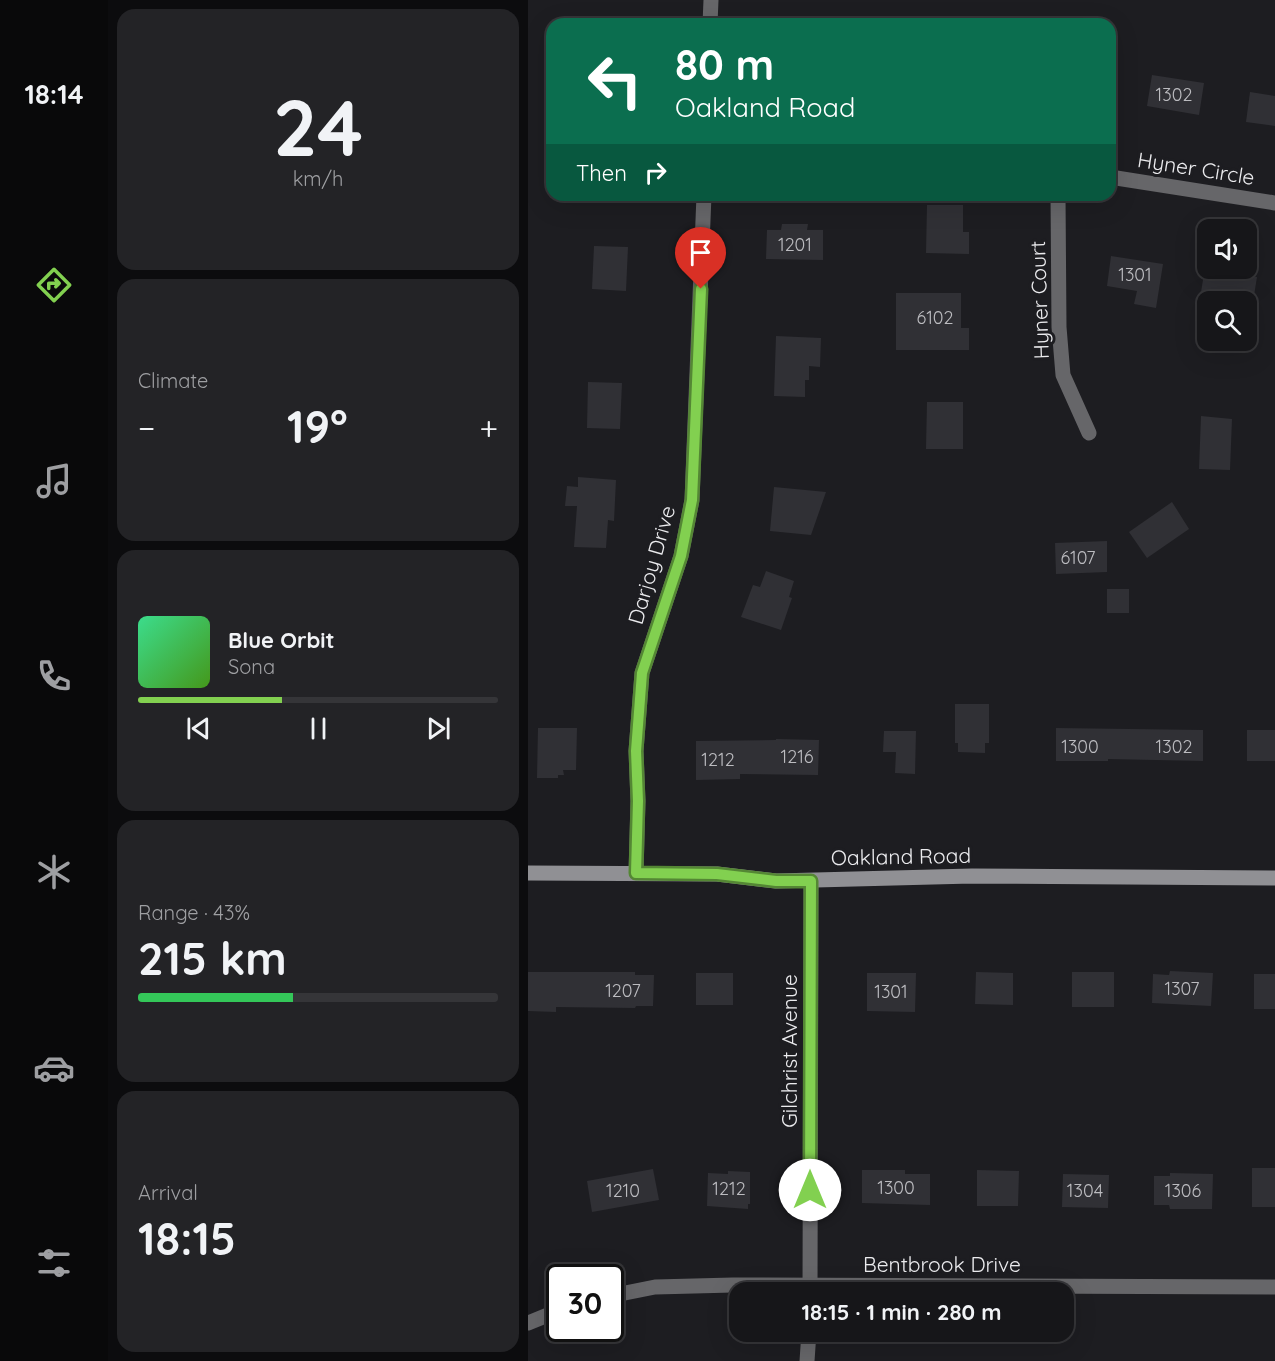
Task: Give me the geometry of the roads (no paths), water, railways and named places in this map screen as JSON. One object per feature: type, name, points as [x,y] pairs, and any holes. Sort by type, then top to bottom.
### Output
[{"type":"street","points":[[710,18],[711,0]]},
{"type":"street","name":"Hyner Circle","points":[[1116,178],[1275,203]]},
{"type":"street","name":"Darjoy Drive","points":[[636,873],[638,801],[636,751],[642,673],[681,556],[692,500],[705,201]]},
{"type":"street","name":"Hyner Court","points":[[1058,201],[1059,327],[1063,375],[1089,433]]},
{"type":"street","name":"Oakland Road","points":[[528,873],[717,874],[776,881],[972,876],[1275,878]]},
{"type":"street","name":"Gilchrist Avenue","points":[[810,1282],[811,881]]},
{"type":"street","name":"Bentbrook Drive","points":[[624,1293],[655,1287],[729,1288]]},
{"type":"street","name":"Bentbrook Drive","points":[[1074,1288],[1275,1287]]},
{"type":"street","points":[[528,1323],[546,1316]]},
{"type":"street","points":[[807,1361],[808,1342]]}]
